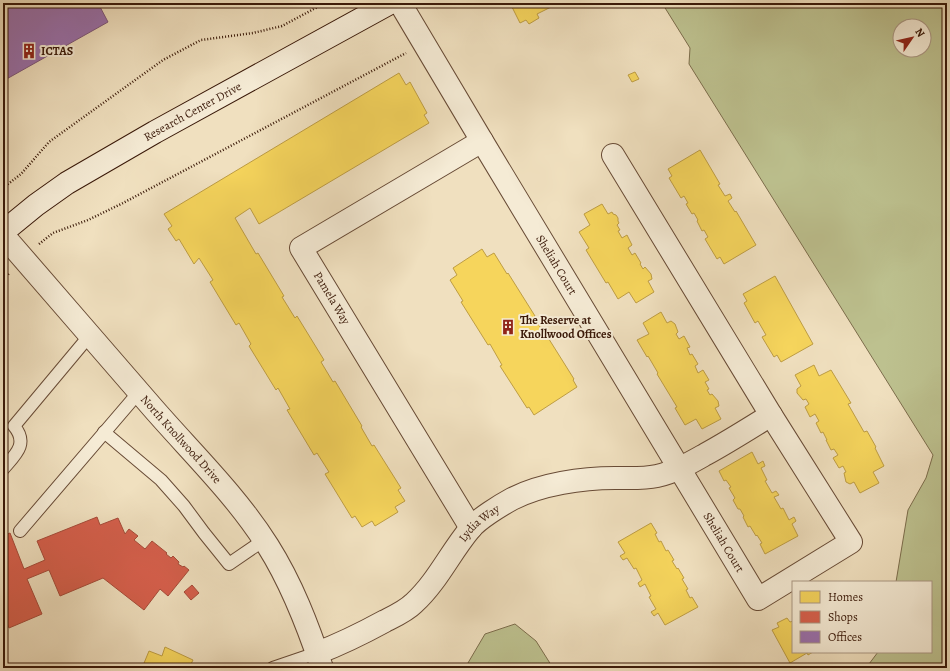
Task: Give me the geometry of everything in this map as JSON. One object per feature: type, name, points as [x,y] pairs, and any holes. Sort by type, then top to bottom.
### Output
[{"type":"street","name":"Research Center Drive","points":[[3,233],[36,205],[67,184],[148,136],[390,3]]},
{"type":"street","name":"Sheliah Court","points":[[400,3],[482,142],[758,599],[852,542],[771,414],[613,155]]},
{"type":"street","name":"Pamela Way","points":[[471,528],[301,248],[482,142]]},
{"type":"street","name":"North Knollwood Drive","points":[[3,233],[236,503],[264,540],[291,586],[320,661]]},
{"type":"street","name":"Lydia Way","points":[[320,661],[342,644],[398,614],[413,604],[438,575],[471,528],[513,499],[543,487],[575,481],[614,478],[635,479],[656,476],[679,469],[726,443],[771,414]]},
{"type":"lane","points":[[3,469],[20,447],[19,431],[14,426],[90,335]]},
{"type":"lane","points":[[20,531],[139,392]]},
{"type":"lane","points":[[104,432],[161,480],[184,506],[230,564],[264,540]]},
{"type":"lane","points":[[273,668],[320,661]]},
{"type":"path","points":[[3,188],[21,174],[49,142],[163,60],[201,40],[253,33],[282,26],[325,3]]},
{"type":"path","points":[[40,243],[53,233],[82,223],[123,203],[406,52]]},
{"type":"path","points":[[3,282],[10,272]]},
{"type":"green space","points":[[662,3],[947,3],[947,668],[866,668],[877,653],[932,653],[932,581],[896,581],[908,510],[926,478],[933,455],[689,64],[690,48]]},
{"type":"green space","points":[[515,624],[536,641],[553,668],[465,668],[485,634]]},
{"type":"building: Homes","points":[[510,3],[559,3],[537,14],[539,18],[529,24],[526,20],[520,23]]},
{"type":"building: Homes","points":[[635,72],[639,79],[632,82],[628,75]]},
{"type":"building: Homes","points":[[399,73],[406,85],[410,82],[427,113],[424,115],[429,123],[259,224],[250,208],[235,218],[256,254],[258,253],[284,296],[282,297],[295,318],[297,316],[324,360],[321,362],[333,382],[335,381],[362,426],[361,427],[372,446],[374,445],[401,488],[398,490],[405,501],[395,507],[398,512],[375,526],[372,521],[362,527],[355,516],[352,518],[325,474],[329,472],[317,453],[314,455],[287,410],[290,409],[278,388],[276,390],[249,346],[251,344],[239,323],[236,325],[210,282],[213,280],[199,258],[194,264],[179,239],[176,241],[168,229],[172,226],[164,214]]},
{"type":"building: Homes","points":[[700,150],[720,184],[718,185],[725,196],[730,194],[732,198],[728,201],[735,212],[736,211],[756,245],[724,264],[720,257],[717,259],[705,239],[708,237],[704,230],[702,231],[694,213],[692,214],[686,204],[688,203],[684,196],[681,198],[669,178],[672,176],[668,169]]},
{"type":"building: Homes","points":[[602,204],[608,214],[612,212],[616,215],[619,223],[617,225],[620,230],[618,231],[622,238],[627,235],[632,245],[628,248],[632,255],[635,253],[643,269],[645,267],[651,274],[652,279],[648,281],[654,292],[636,303],[629,292],[618,299],[608,282],[606,283],[586,250],[589,248],[579,232],[590,225],[584,214]]},
{"type":"building: Homes","name":"The Reserve at Knollwood Offices","points":[[482,249],[487,257],[494,253],[507,274],[508,273],[535,316],[534,317],[546,337],[547,336],[574,379],[573,380],[577,387],[534,415],[529,407],[527,408],[500,366],[502,365],[490,344],[488,345],[461,302],[463,301],[450,280],[457,275],[453,268]]},
{"type":"building: Homes","points":[[775,276],[813,344],[781,362],[777,355],[774,357],[762,337],[766,335],[758,321],[755,323],[744,303],[747,301],[743,294]]},
{"type":"building: Homes","points":[[661,312],[667,323],[671,321],[675,324],[678,332],[676,334],[679,339],[684,336],[690,347],[687,348],[690,355],[692,354],[698,364],[695,366],[698,373],[703,370],[709,380],[705,382],[709,389],[707,390],[710,395],[712,394],[718,401],[719,406],[715,408],[721,419],[702,429],[696,419],[685,425],[675,408],[677,407],[657,374],[658,373],[637,340],[649,334],[643,323]]},
{"type":"building: Homes","points":[[814,365],[819,376],[831,370],[851,403],[848,404],[864,432],[867,431],[876,447],[875,448],[884,466],[873,472],[879,483],[860,493],[854,482],[850,484],[846,482],[844,473],[846,472],[843,466],[839,468],[833,458],[838,455],[834,449],[831,450],[823,432],[821,433],[816,423],[819,421],[815,414],[810,417],[805,407],[809,404],[806,399],[803,400],[797,393],[797,389],[801,386],[795,375]]},
{"type":"building: Homes","points":[[752,452],[758,464],[763,461],[765,466],[761,468],[767,480],[765,481],[772,493],[776,491],[779,495],[774,497],[781,509],[783,508],[789,520],[794,517],[796,521],[792,524],[798,536],[765,554],[760,544],[762,543],[750,526],[748,527],[743,517],[744,516],[733,500],[735,498],[729,488],[731,487],[726,480],[724,481],[719,471]]},
{"type":"building: Homes","points":[[651,523],[657,533],[655,534],[659,542],[661,541],[666,551],[668,550],[674,560],[672,561],[684,578],[682,579],[688,589],[686,590],[690,598],[692,597],[698,607],[665,625],[658,613],[654,616],[651,612],[656,609],[649,597],[651,596],[645,584],[640,587],[638,583],[642,580],[636,568],[634,569],[627,558],[623,560],[620,556],[625,553],[618,542]]},
{"type":"building: Homes","points":[[787,618],[790,622],[792,621],[792,653],[807,653],[790,663],[772,630],[779,627],[777,623]]},
{"type":"building: Homes","points":[[165,647],[193,660],[189,668],[142,668],[149,651],[162,656]]},
{"type":"building: Shops","points":[[97,517],[100,525],[118,518],[125,534],[129,529],[138,536],[134,540],[145,549],[152,541],[171,558],[173,556],[179,562],[178,564],[189,570],[168,596],[160,589],[144,610],[103,578],[60,596],[49,570],[27,579],[42,614],[9,628],[3,613],[3,536],[10,533],[24,569],[45,560],[37,541]]},
{"type":"building: Shops","points":[[192,585],[199,593],[191,600],[184,592]]},
{"type":"building: Offices","name":"ICTAS","points":[[3,3],[98,3],[108,22],[3,81]]},
{"type":"place","name":"ICTAS","points":[[29,51]]},
{"type":"place","name":"The Reserve at Knollwood Offices","points":[[508,327]]}]
